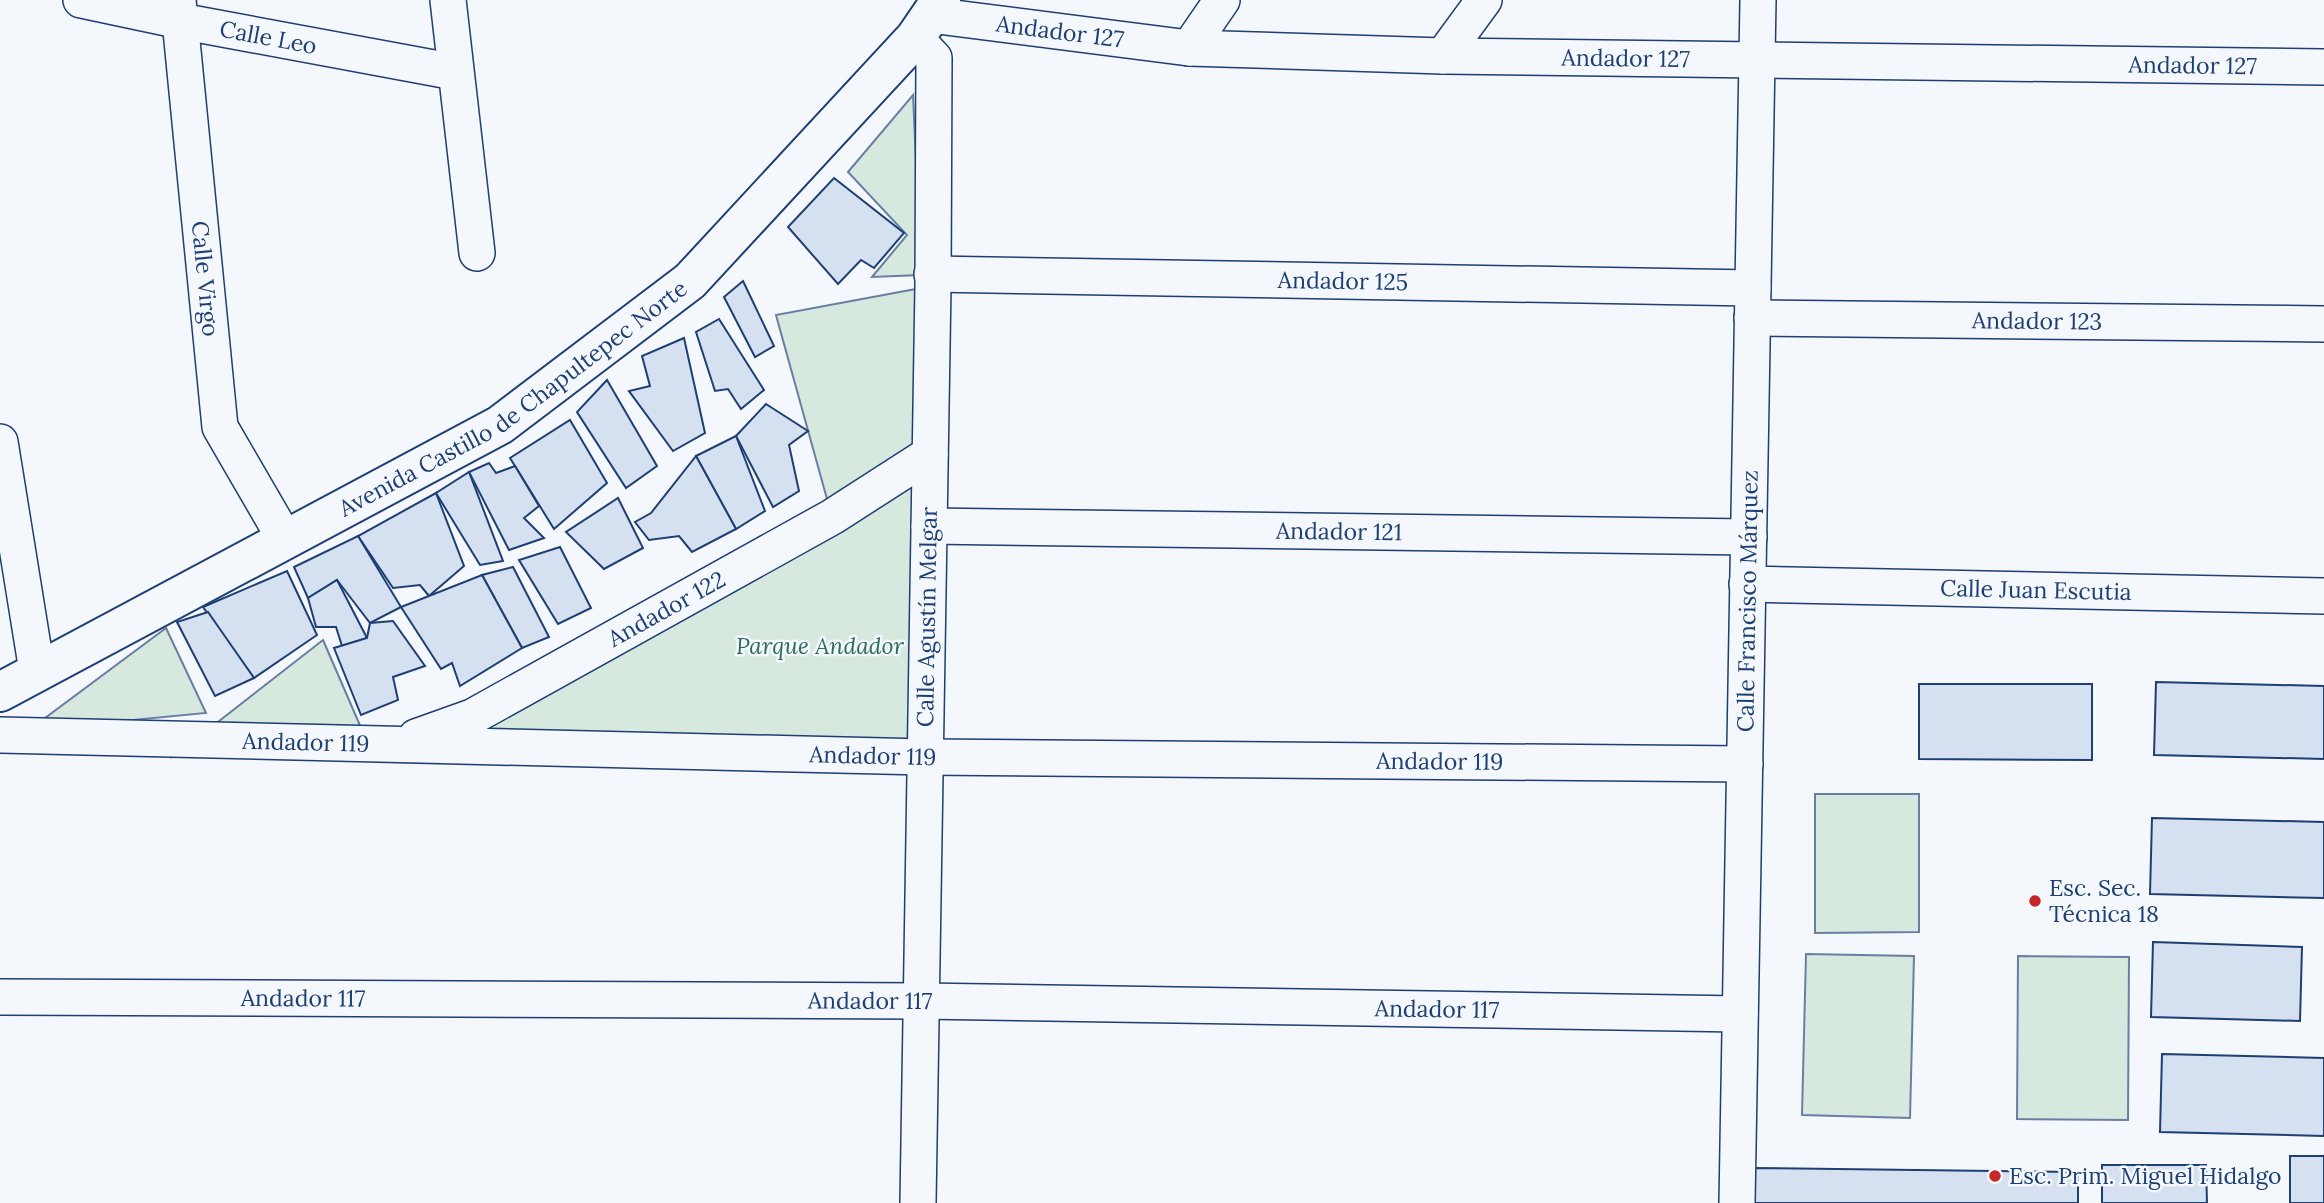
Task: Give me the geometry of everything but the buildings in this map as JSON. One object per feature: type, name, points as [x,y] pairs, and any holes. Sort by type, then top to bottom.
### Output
[{"type":"street","name":"Calle Leo","points":[[81,0],[179,10],[455,72]]},
{"type":"street","points":[[448,0],[477,253]]},
{"type":"street","points":[[1189,48],[1222,0]]},
{"type":"street","points":[[1443,56],[1484,0]]},
{"type":"street","name":"Calle Francisco Márquez","points":[[1737,1203],[1758,0]]},
{"type":"street","name":"Calle Virgo","points":[[179,10],[220,427],[285,539]]},
{"type":"street","name":"Andador 127","points":[[929,18],[1189,48],[1443,56],[2324,67]]},
{"type":"street","name":"Avenida Castillo de Chapultepec Norte","points":[[0,692],[500,425],[690,281],[929,18]]},
{"type":"street","name":"Calle Agustín Melgar","points":[[918,1203],[932,274],[934,58],[929,18]]},
{"type":"street","name":"Andador 125","points":[[932,274],[1753,303]]},
{"type":"street","name":"Andador 123","points":[[1753,303],[2324,324]]},
{"type":"street","points":[[0,442],[37,671]]},
{"type":"street","name":"Andador 122","points":[[394,745],[472,717],[832,517],[930,454]]},
{"type":"street","name":"Andador 121","points":[[929,526],[1749,537]]},
{"type":"street","name":"Calle Juan Escutia","points":[[1747,584],[2324,596]]},
{"type":"street","name":"Andador 119","points":[[0,735],[925,757],[1745,764]]},
{"type":"street","name":"Andador 117","points":[[0,996],[921,1001],[1740,1014]]},
{"type":"green space","points":[[913,95],[921,275],[872,277],[907,235],[848,172]]},
{"type":"green space","name":"Parque Andador","points":[[932,286],[925,756],[482,746],[472,717],[832,517],[776,315]]},
{"type":"green space","points":[[166,628],[206,713],[29,730]]},
{"type":"green space","points":[[323,640],[362,730],[173,757]]},
{"type":"green space","points":[[1815,794],[1919,794],[1919,932],[1815,933]]},
{"type":"green space","points":[[1806,954],[1914,956],[1910,1118],[1802,1115]]},
{"type":"green space","points":[[2018,956],[2129,957],[2128,1120],[2017,1119]]},
{"type":"place","name":"Esc. Sec. Técnica 18","points":[[2035,901]]},
{"type":"place","name":"Esc. Prim. Miguel Hidalgo","points":[[1995,1176]]}]
